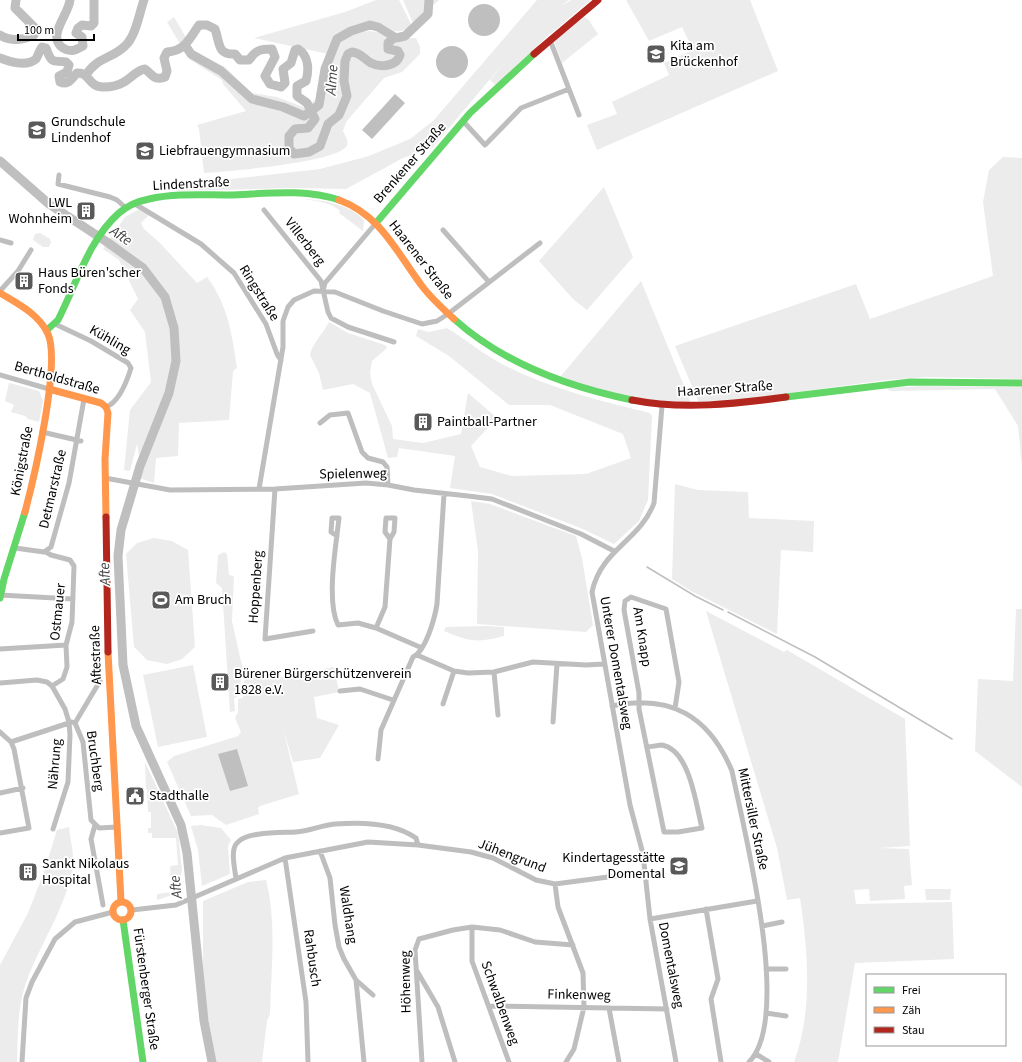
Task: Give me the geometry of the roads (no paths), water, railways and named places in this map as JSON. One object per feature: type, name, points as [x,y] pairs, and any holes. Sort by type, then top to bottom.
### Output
[{"type":"main road","name":"Brenkener Straße","points":[[376,222],[463,121],[550,40],[598,0]]},
{"type":"main road","name":"Lindenstraße","points":[[47,330],[55,324],[106,228],[126,208],[135,204],[160,197],[311,194],[343,201],[359,209],[376,222]]},
{"type":"main road","name":"Haarener Straße","points":[[376,222],[414,276],[448,314],[491,347],[536,371],[564,382],[610,396],[662,406],[725,405],[905,382],[1022,383]]},
{"type":"main road","points":[[0,292],[31,313],[47,330]]},
{"type":"main road","name":"Königstraße","points":[[0,598],[27,504],[42,432],[49,389],[52,346],[47,330]]},
{"type":"main road","name":"Bertholdstraße","points":[[49,389],[101,403],[106,407]]},
{"type":"main road","name":"Aftestraße","points":[[106,407],[108,413],[106,478],[108,650],[121,901]]},
{"type":"main road","points":[[121,901],[130,904],[132,910],[130,916],[123,920],[115,917],[113,912],[114,905],[121,901]]},
{"type":"main road","name":"Fürstenberger Straße","points":[[123,920],[143,1062]]},
{"type":"street","points":[[550,40],[579,115]]},
{"type":"street","points":[[463,121],[485,145],[521,108],[569,89]]},
{"type":"street","points":[[59,175],[58,184],[110,197],[117,200],[126,208]]},
{"type":"street","name":"Ringstraße","points":[[135,204],[201,244],[234,273],[266,324],[277,354],[281,360]]},
{"type":"street","name":"Villerberg","points":[[264,210],[321,281],[328,312],[331,318],[348,327],[394,342]]},
{"type":"street","name":"Brenkener Straße","points":[[323,291],[325,283],[376,222]]},
{"type":"street","points":[[443,230],[489,282]]},
{"type":"street","points":[[0,240],[11,243]]},
{"type":"street","points":[[260,489],[283,347],[283,321],[288,307],[294,300],[302,296],[323,291],[346,295],[383,311],[422,324],[437,321],[540,243]]},
{"type":"street","points":[[0,292],[18,271],[31,250]]},
{"type":"street","name":"Kühling","points":[[55,324],[90,341],[128,363],[131,368],[128,376],[115,401],[106,407]]},
{"type":"street","name":"Bertholdstraße","points":[[0,375],[49,389]]},
{"type":"street","name":"Detmarstraße","points":[[46,552],[51,547],[56,533],[69,482],[79,440],[84,398]]},
{"type":"street","name":"Unterer Domentalsweg","points":[[646,872],[643,854],[630,805],[592,592],[598,572],[614,551],[645,523],[654,503],[662,406]]},
{"type":"street","points":[[320,423],[330,416],[348,412],[362,452],[368,458],[383,462],[387,467],[388,484]]},
{"type":"street","points":[[42,432],[79,440]]},
{"type":"street","name":"Spielenweg","points":[[106,478],[142,487],[170,490],[275,489],[366,483],[388,484],[444,494],[492,499],[581,534],[614,551]]},
{"type":"street","name":"Hoppenberg","points":[[275,489],[265,639],[313,631]]},
{"type":"street","points":[[378,759],[381,730],[413,657],[417,655],[422,648],[435,616],[444,494]]},
{"type":"street","points":[[337,536],[332,601],[333,615],[338,625],[358,623],[376,628],[422,648]]},
{"type":"street","points":[[376,628],[385,607],[390,539]]},
{"type":"street","points":[[15,548],[27,551],[46,552]]},
{"type":"street","name":"Ostmauer","points":[[46,552],[51,556],[70,560],[74,564],[72,622],[66,645],[66,674],[61,681],[52,686]]},
{"type":"street","points":[[0,594],[72,599]]},
{"type":"street","name":"Am Knapp","points":[[639,702],[624,610],[625,601],[631,597],[666,609],[679,682],[675,708]]},
{"type":"street","points":[[0,649],[66,645]]},
{"type":"street","points":[[417,655],[454,671],[468,673],[494,672],[533,662],[557,664],[604,664]]},
{"type":"street","points":[[553,722],[557,664]]},
{"type":"street","points":[[443,704],[454,671]]},
{"type":"street","points":[[494,672],[498,715]]},
{"type":"street","points":[[0,683],[37,680],[44,681],[52,686]]},
{"type":"street","points":[[76,723],[100,682]]},
{"type":"street","name":"Bruchberg","points":[[52,686],[65,709],[69,722],[76,723],[83,742],[89,808],[91,820],[95,826],[91,839],[103,905]]},
{"type":"street","points":[[340,691],[360,688],[393,700]]},
{"type":"street","points":[[639,702],[647,747],[664,832],[678,832],[702,828],[685,764],[676,752],[662,745],[647,747]]},
{"type":"street","name":"Mittersiller Straße","points":[[612,706],[639,702],[653,702],[675,708],[701,723],[714,738],[726,756],[732,771],[762,926],[766,970],[766,1014],[762,1036],[756,1054],[748,1062]]},
{"type":"street","points":[[11,742],[69,722]]},
{"type":"street","name":"Nährung","points":[[53,829],[68,782],[69,722]]},
{"type":"street","points":[[0,732],[11,742],[14,749],[29,828],[0,833]]},
{"type":"street","points":[[0,793],[22,788]]},
{"type":"street","points":[[236,879],[234,851],[236,843],[244,838],[266,834],[299,832],[334,824],[370,825],[405,831],[416,838],[418,845]]},
{"type":"street","points":[[95,826],[103,828],[117,827]]},
{"type":"street","name":"Jühengrund","points":[[132,910],[176,905],[285,858],[368,842],[418,845],[471,852],[493,858],[536,880],[555,884],[646,872]]},
{"type":"street","name":"Waldhang","points":[[320,851],[330,878],[335,925],[344,959],[356,980],[373,995]]},
{"type":"street","name":"Rahbusch","points":[[285,858],[306,1002],[308,1062]]},
{"type":"street","name":"Domentalsweg","points":[[646,872],[650,919],[676,1062]]},
{"type":"street","points":[[555,884],[558,907],[583,973],[584,1007],[574,1049],[566,1062]]},
{"type":"street","points":[[650,919],[757,901]]},
{"type":"street","points":[[706,909],[718,979],[711,999],[721,1062]]},
{"type":"street","points":[[22,1062],[26,998],[32,982],[55,939],[76,922],[113,912]]},
{"type":"street","points":[[762,926],[782,922]]},
{"type":"street","name":"Höhenweg","points":[[422,1062],[417,971],[414,950],[419,939],[453,930],[472,927],[500,930],[535,942],[573,945]]},
{"type":"street","name":"Schwalbenweg","points":[[472,927],[472,961],[509,1062]]},
{"type":"street","points":[[766,970],[786,969]]},
{"type":"street","points":[[417,971],[438,1007],[455,1062]]},
{"type":"street","name":"Waldhang","points":[[356,980],[364,1062]]},
{"type":"street","name":"Finkenweg","points":[[489,1006],[667,1009]]},
{"type":"street","points":[[609,1008],[619,1062]]},
{"type":"street","points":[[766,1014],[786,1016]]},
{"type":"street","points":[[756,1054],[769,1062]]},
{"type":"waterway","name":"Alme","points":[[0,35],[8,39],[17,40],[34,35],[35,28],[15,8],[16,0]]},
{"type":"waterway","name":"Alme","points":[[70,0],[69,6],[57,32],[57,38],[58,43],[63,48],[71,51],[83,46],[82,37],[76,33],[78,28],[82,25],[91,26],[94,23],[94,0]]},
{"type":"waterway","name":"Alme","points":[[86,75],[90,69],[100,61],[120,50],[129,42],[135,31],[144,0]]},
{"type":"waterway","name":"Alme","points":[[185,45],[191,54],[221,71],[252,99],[283,107],[304,116],[319,105],[325,69],[337,39],[351,31],[370,25],[378,27],[396,38],[405,36],[428,14],[429,0]]},
{"type":"waterway","name":"Alme","points":[[0,58],[13,62],[28,63],[36,59],[42,47],[46,48],[53,61],[66,62],[69,65],[67,72],[59,76],[60,82],[68,82],[77,73],[81,73],[94,85],[103,87],[111,86],[122,83],[137,72],[145,69],[156,78],[165,77],[167,71],[164,58],[167,52],[183,46],[190,39],[199,25],[207,25],[215,29],[222,50],[229,54],[235,54],[240,60],[249,60],[259,51],[264,49],[272,49],[275,57],[265,76],[270,84],[281,87],[285,83],[283,69],[291,63],[295,50],[298,49],[302,52],[306,59],[308,72],[306,81],[297,86],[297,96],[307,103],[315,119],[308,128],[295,129],[289,136],[289,148],[294,154],[309,152],[320,146],[328,124],[339,115],[347,96],[344,81],[345,61],[348,54],[352,52],[358,54],[375,65],[384,66],[392,64],[396,62],[400,55],[398,51],[388,49],[388,43],[395,37]]},
{"type":"waterway","name":"Afte","points":[[0,161],[49,204],[107,242],[143,268],[165,297],[174,328],[176,361],[169,393],[140,466],[121,530],[118,556],[123,665],[136,726],[181,825],[187,853],[204,1021],[212,1062]]},
{"type":"waterway","points":[[647,567],[695,596],[723,610]]},
{"type":"waterway","points":[[728,612],[815,657],[952,739]]},
{"type":"place","name":"Kita am Brückenhof","points":[[656,54]]},
{"type":"place","name":"Grundschule Lindenhof","points":[[37,130]]},
{"type":"place","name":"Liebfrauengymnasium","points":[[145,151]]},
{"type":"place","name":"LWL Wohnheim","points":[[86,211]]},
{"type":"place","name":"Haus Büren'scher Fonds","points":[[24,281]]},
{"type":"place","name":"Paintball-Partner","points":[[423,422]]},
{"type":"place","name":"Am Bruch","points":[[161,600]]},
{"type":"place","name":"Bürener Bürgerschützenverein 1828 e.V.","points":[[220,682]]},
{"type":"place","name":"Stadthalle","points":[[135,796]]},
{"type":"place","name":"Kindertagesstätte Domental","points":[[679,866]]},
{"type":"place","name":"Sankt Nikolaus Hospital","points":[[28,872]]}]
